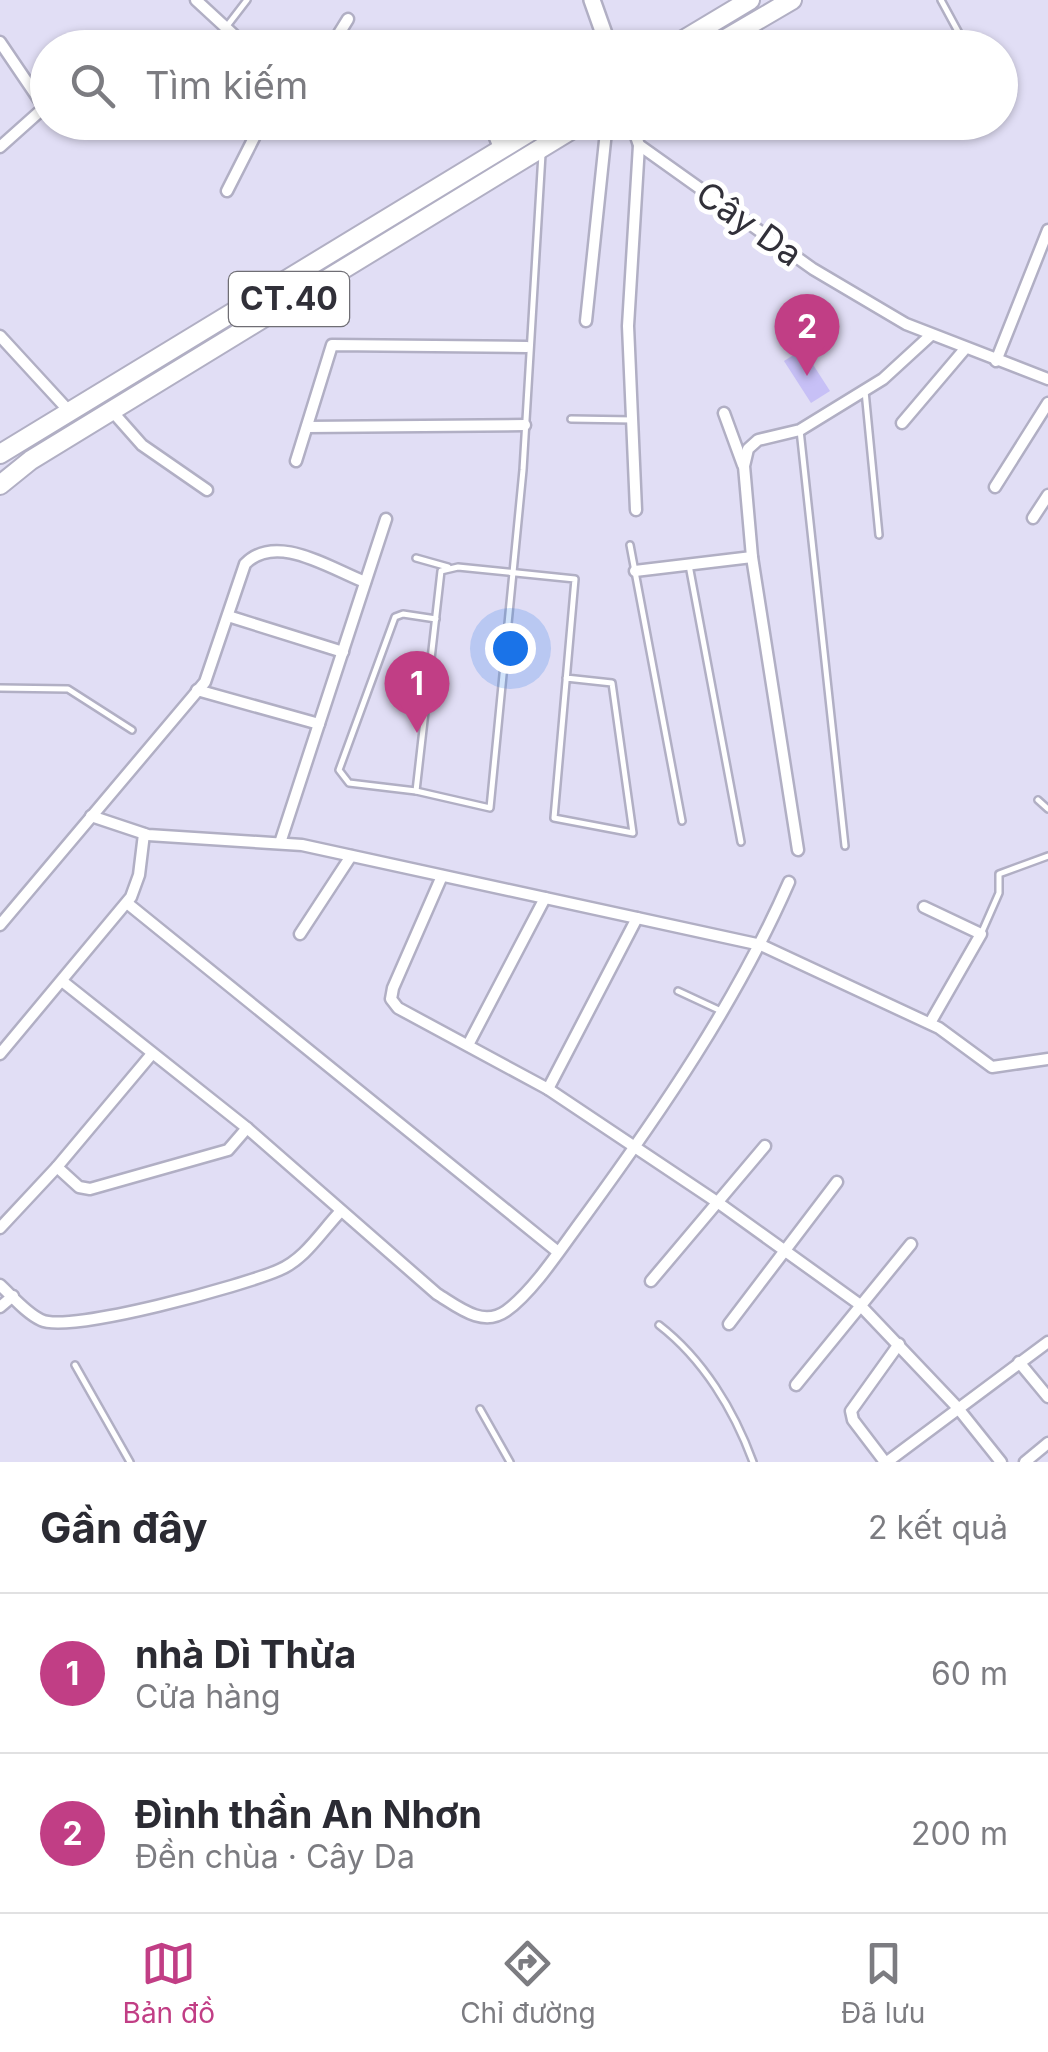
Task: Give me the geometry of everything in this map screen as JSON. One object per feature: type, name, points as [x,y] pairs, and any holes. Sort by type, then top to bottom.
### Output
[{"type":"main road","points":[[700,30],[750,0]]},
{"type":"main road","points":[[741,30],[792,0]]},
{"type":"main road","name":"CT.40","points":[[0,454],[516,140]]},
{"type":"main road","name":"CT.40","points":[[0,484],[111,410],[552,140]]},
{"type":"street","points":[[196,0],[231,30]]},
{"type":"street","points":[[592,0],[603,30]]},
{"type":"street","points":[[341,30],[348,19]]},
{"type":"street","points":[[0,42],[30,84]]},
{"type":"street","points":[[0,146],[30,120]]},
{"type":"street","points":[[228,191],[253,140]]},
{"type":"street","points":[[496,140],[500,150]]},
{"type":"street","points":[[586,321],[604,140]]},
{"type":"street","points":[[636,510],[628,326],[637,140]]},
{"type":"street","name":"Cây Da","points":[[639,145],[813,269],[931,335],[1048,379]]},
{"type":"street","points":[[996,361],[1048,230]]},
{"type":"street","points":[[744,466],[748,449],[758,440],[800,430],[896,369],[931,335]]},
{"type":"street","points":[[0,336],[68,411]]},
{"type":"street","points":[[296,461],[332,345],[527,347]]},
{"type":"street","points":[[902,422],[964,350]]},
{"type":"street","points":[[995,487],[1048,403]]},
{"type":"street","points":[[111,410],[142,446],[206,490]]},
{"type":"street","points":[[724,413],[744,466],[752,557],[798,850]]},
{"type":"street","points":[[307,427],[525,424]]},
{"type":"street","points":[[1033,518],[1048,495]]},
{"type":"street","points":[[280,842],[386,519]]},
{"type":"street","points":[[0,925],[205,682],[245,564],[258,550],[276,548],[365,582]]},
{"type":"street","points":[[635,571],[752,557]]},
{"type":"street","points":[[228,616],[343,652]]},
{"type":"street","points":[[196,690],[320,724]]},
{"type":"street","points":[[92,816],[144,834],[280,842],[762,945],[930,1024],[992,1067],[1048,1058]]},
{"type":"street","points":[[0,1054],[5,1040],[62,981],[126,903],[137,883],[144,834]]},
{"type":"street","points":[[300,934],[351,856]]},
{"type":"street","points":[[442,876],[391,998],[398,1008],[548,1089],[860,1304],[900,1344],[1001,1462]]},
{"type":"street","points":[[62,981],[247,1128],[437,1294],[472,1316],[506,1312],[558,1252],[634,1148],[762,945],[789,882]]},
{"type":"street","points":[[468,1045],[545,898]]},
{"type":"street","points":[[126,903],[558,1252]]},
{"type":"street","points":[[924,907],[980,934],[930,1024]]},
{"type":"street","points":[[548,1089],[637,918]]},
{"type":"street","points":[[0,1228],[57,1168],[151,1055]]},
{"type":"street","points":[[57,1168],[79,1187],[90,1190],[228,1150],[247,1128]]},
{"type":"street","points":[[651,1281],[720,1204],[765,1146]]},
{"type":"street","points":[[730,1324],[837,1182]]},
{"type":"street","points":[[0,1285],[40,1320],[61,1326],[171,1302],[280,1270],[302,1256],[340,1212]]},
{"type":"street","points":[[796,1385],[911,1244]]},
{"type":"street","points":[[0,1308],[12,1296]]},
{"type":"street","points":[[900,1344],[851,1411],[853,1420],[886,1462],[1048,1342]]},
{"type":"street","points":[[1019,1362],[1048,1398]]},
{"type":"street","points":[[1025,1462],[1048,1443]]},
{"type":"lane","points":[[227,26],[247,0]]},
{"type":"lane","points":[[941,0],[957,30]]},
{"type":"lane","points":[[436,619],[403,614],[395,617],[340,764],[341,776],[348,783],[416,791],[490,808],[515,571],[542,146]]},
{"type":"lane","points":[[865,390],[879,535]]},
{"type":"lane","points":[[571,419],[634,420]]},
{"type":"lane","points":[[800,430],[845,846]]},
{"type":"lane","points":[[630,545],[682,822]]},
{"type":"lane","points":[[416,558],[448,566],[575,578],[566,678],[554,818],[634,834],[612,684],[566,678]]},
{"type":"lane","points":[[688,562],[741,842]]},
{"type":"lane","points":[[416,791],[441,572],[448,566]]},
{"type":"lane","points":[[0,688],[68,689],[132,730]]},
{"type":"lane","points":[[1038,800],[1048,809]]},
{"type":"lane","points":[[980,934],[999,892],[999,874],[1048,856]]},
{"type":"lane","points":[[678,991],[721,1010]]},
{"type":"lane","points":[[658,1325],[700,1365],[742,1433],[753,1462]]},
{"type":"lane","points":[[75,1365],[130,1462]]},
{"type":"lane","points":[[480,1409],[510,1462]]},
{"type":"building","points":[[803,349],[830,391],[811,403],[784,361]]},
{"type":"place","name":"Đình thần An Nhơn","points":[[807,376]]},
{"type":"place","name":"nhà Dì Thừa","points":[[417,733]]}]
